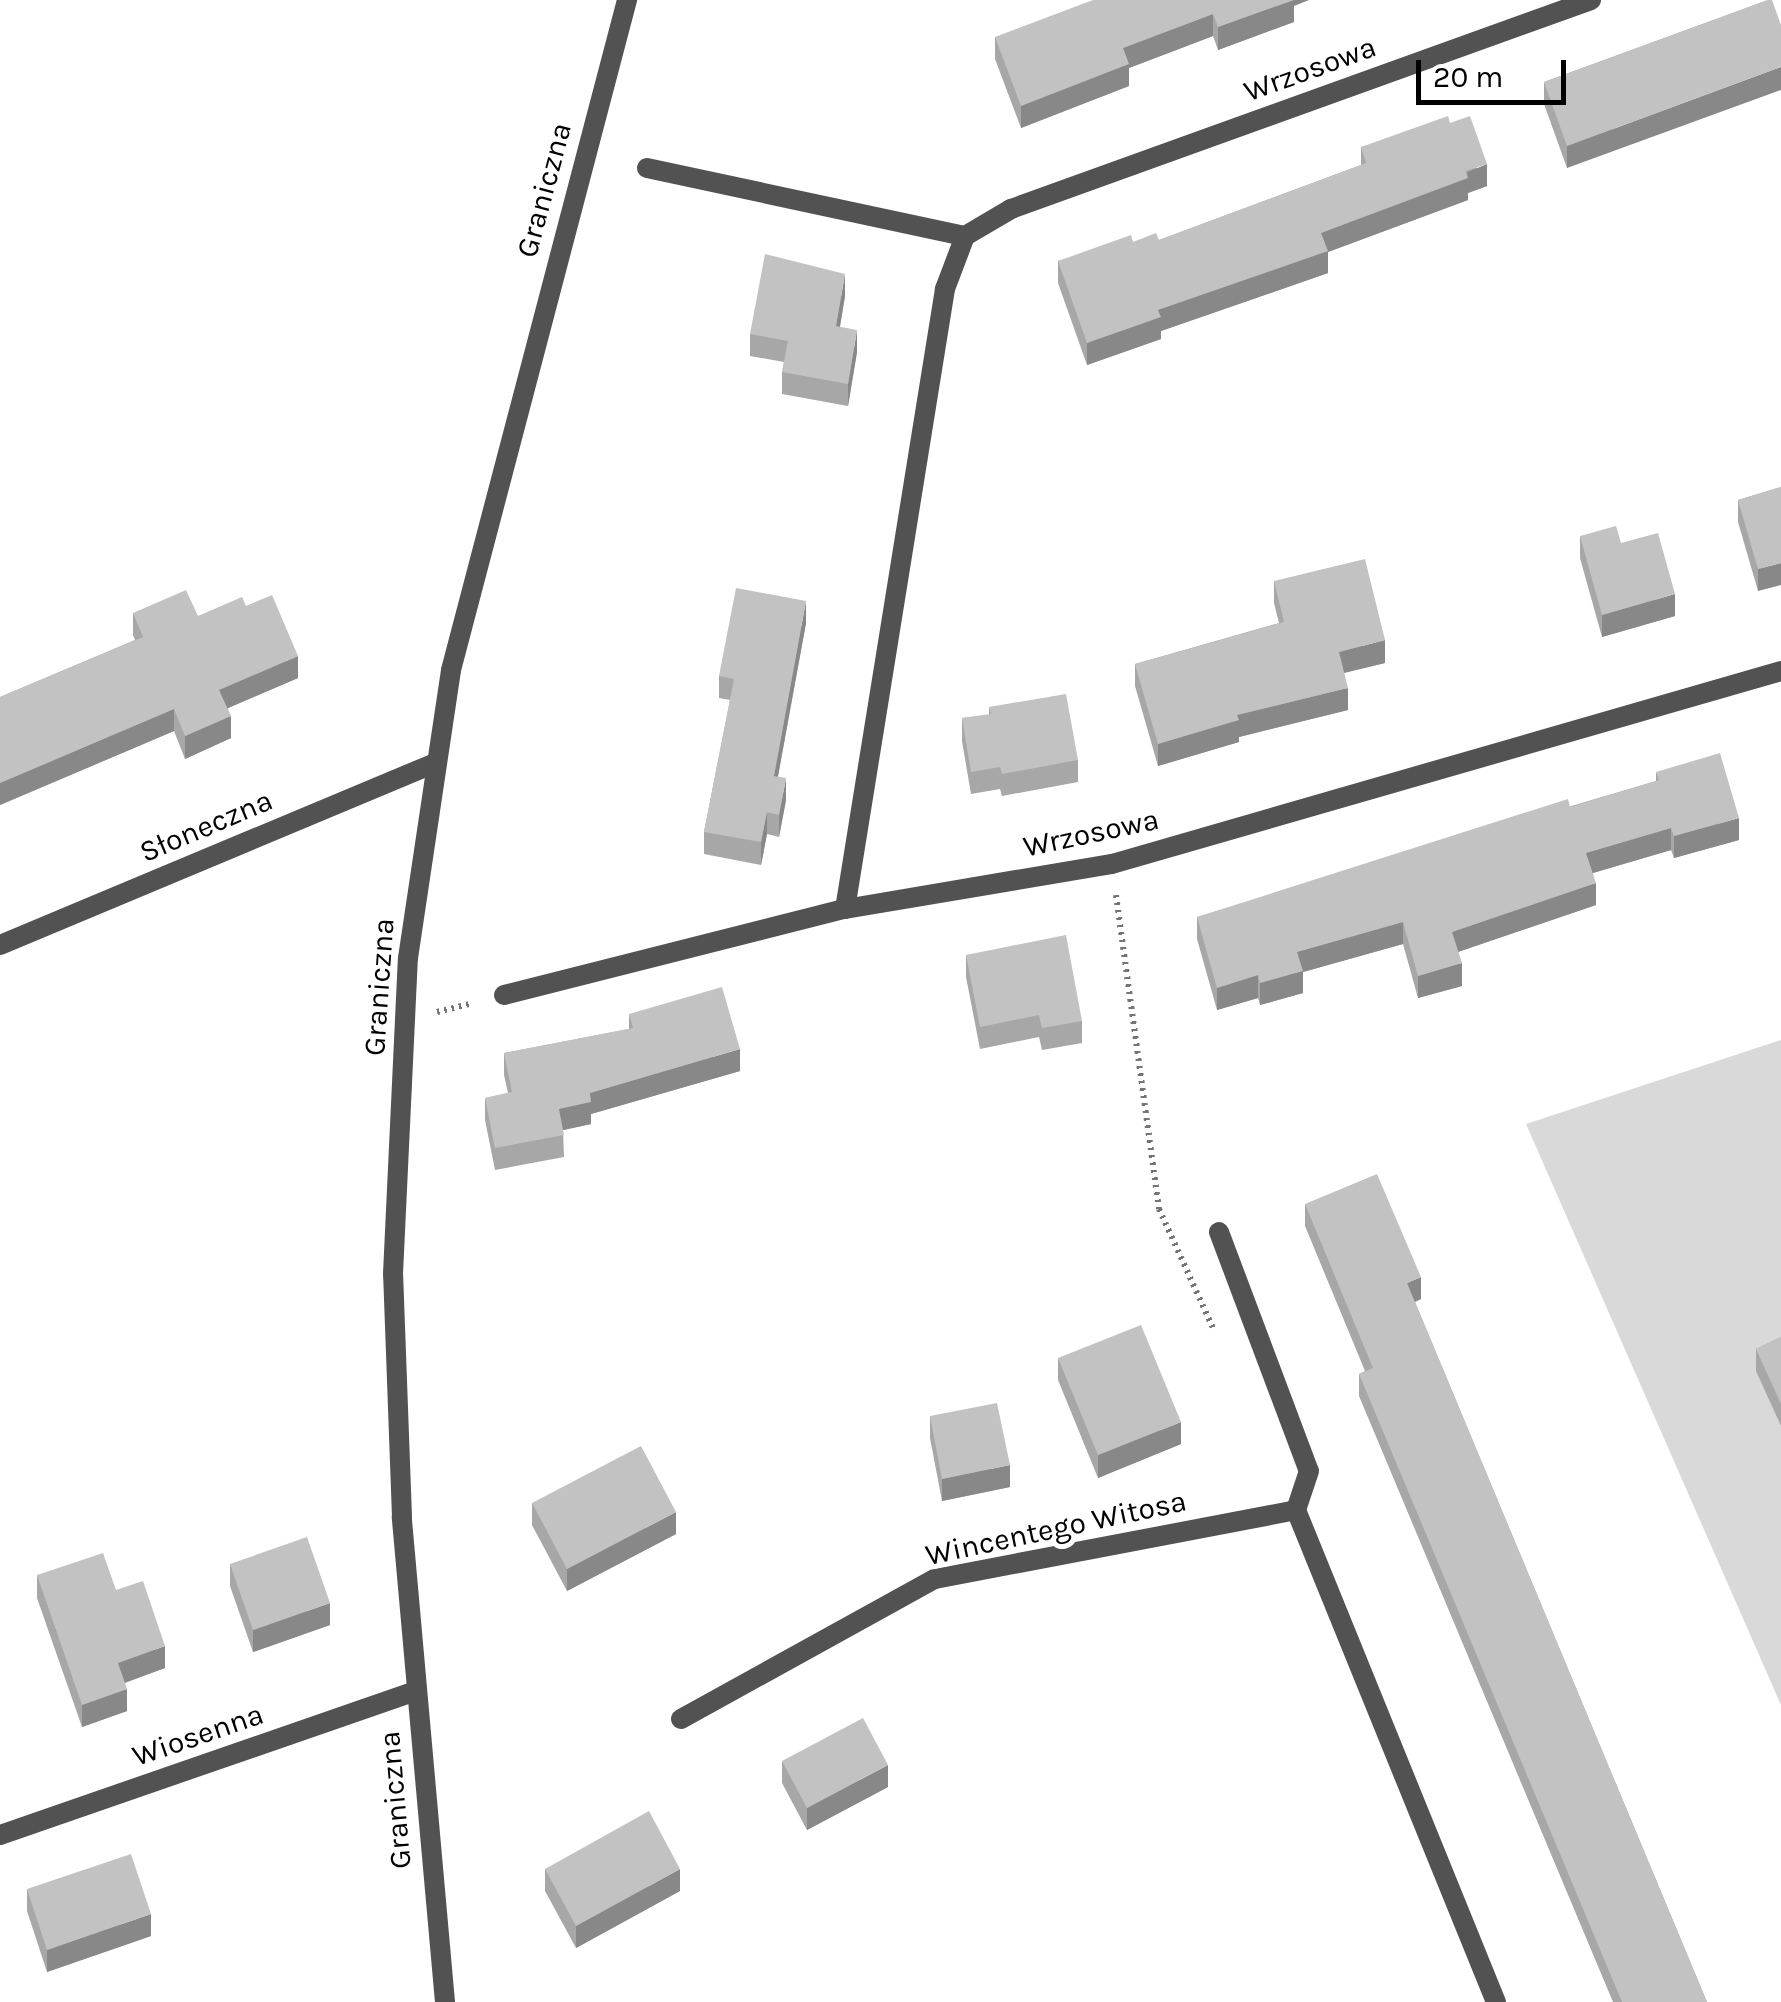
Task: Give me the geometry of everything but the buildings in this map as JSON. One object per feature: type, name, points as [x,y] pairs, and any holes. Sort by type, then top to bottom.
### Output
[{"type":"street","name":"Graniczna","points":[[444,2002],[402,1517],[393,1274],[408,958],[451,670],[627,0]]},
{"type":"street","name":"Wrzosowa","points":[[965,236],[1011,209],[1591,0]]},
{"type":"street","points":[[647,168],[965,236],[945,289],[845,909]]},
{"type":"street","name":"Wrzosowa","points":[[504,995],[845,909],[1112,864],[1781,671]]},
{"type":"street","name":"Słoneczna","points":[[0,946],[435,763]]},
{"type":"street","points":[[1219,1232],[1308,1471],[1296,1510],[1496,2002]]},
{"type":"street","name":"Wincentego Witosa","points":[[681,1720],[935,1579],[1296,1510]]},
{"type":"street","name":"Wiosenna","points":[[0,1836],[416,1691]]},
{"type":"path","points":[[1112,864],[1159,1209],[1216,1333]]},
{"type":"path","points":[[405,1020],[504,995]]},
{"type":"shaded area","points":[[1781,1040],[1781,1705],[1526,1124]]}]
